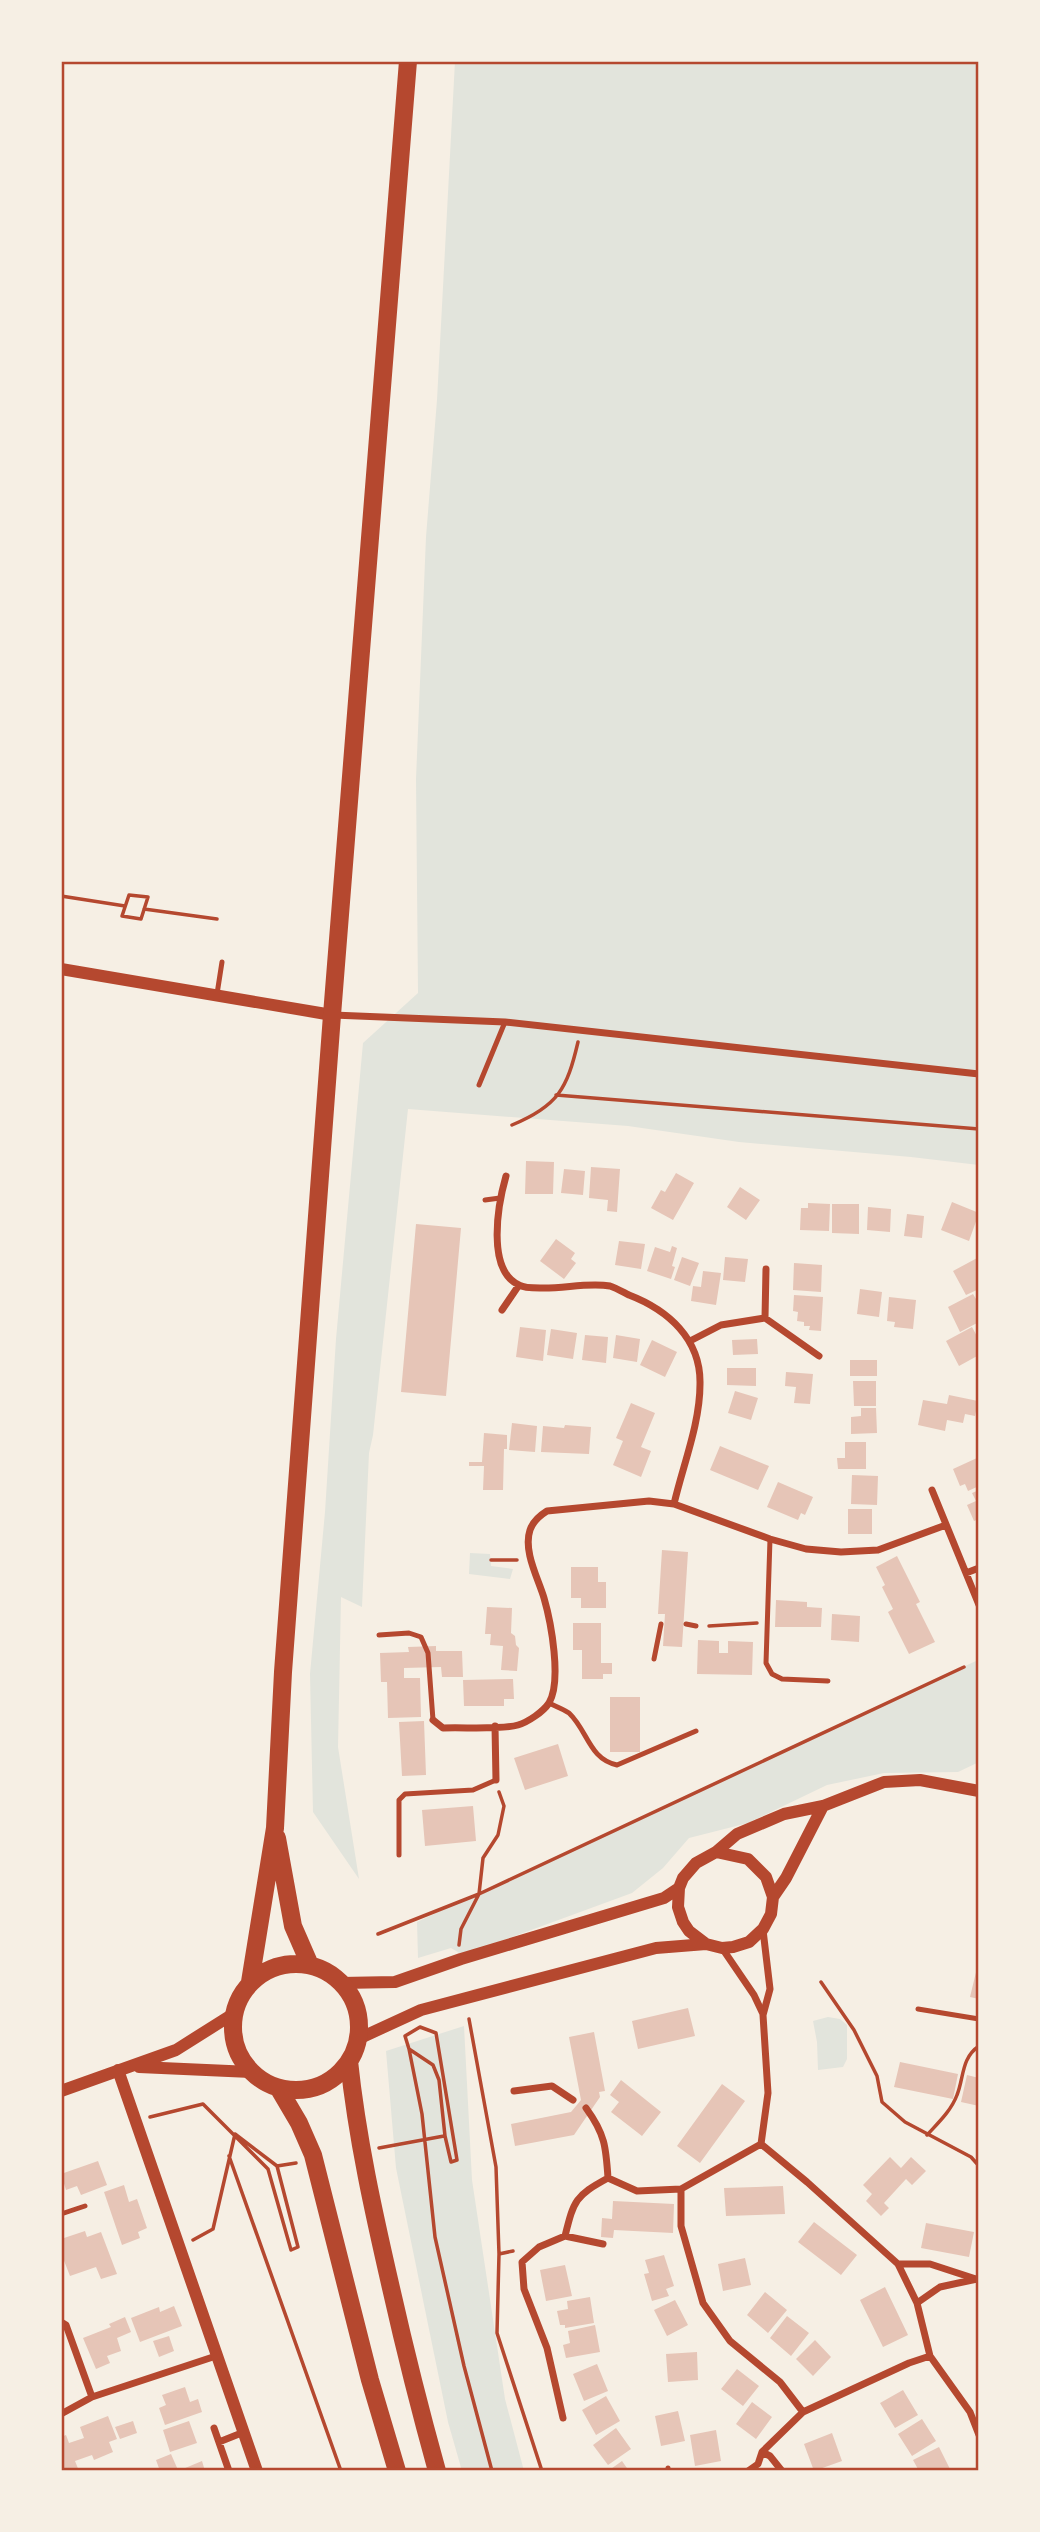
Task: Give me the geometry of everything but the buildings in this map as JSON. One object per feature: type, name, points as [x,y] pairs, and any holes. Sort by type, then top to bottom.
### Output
[{"type":"highway","points":[[250,1982],[275,1828],[283,1672],[332,1015],[408,61]]},
{"type":"highway","points":[[275,1828],[293,1926],[310,1965]]},
{"type":"highway","points":[[294,1964],[310,1965],[327,1972],[341,1983],[353,1999],[359,2019],[358,2039],[349,2061],[336,2076],[319,2087],[299,2091],[279,2089],[251,2072],[241,2060],[232,2030],[233,2014],[250,1982],[278,1966],[294,1964]]},
{"type":"highway","points":[[349,2061],[360,2142],[380,2240],[419,2407],[438,2471]]},
{"type":"highway","points":[[279,2089],[299,2123],[313,2155],[370,2380],[397,2471]]},
{"type":"street","points":[[61,969],[332,1015],[505,1022],[979,1074]]},
{"type":"street","points":[[506,1176],[496,1229],[505,1272],[519,1285],[541,1288],[609,1286],[654,1305],[675,1321],[690,1341],[701,1382],[698,1411],[674,1504]]},
{"type":"street","points":[[765,1318],[766,1269]]},
{"type":"street","points":[[502,1310],[519,1285]]},
{"type":"street","points":[[690,1341],[720,1325],[765,1318],[819,1356]]},
{"type":"street","points":[[932,1490],[979,1605]]},
{"type":"street","points":[[433,1720],[443,1728],[518,1725],[549,1703],[553,1688],[555,1649],[544,1598],[530,1560],[529,1533],[536,1519],[547,1511],[649,1501],[674,1504],[770,1539],[806,1549],[841,1552],[878,1550],[946,1525]]},
{"type":"street","points":[[965,1573],[979,1567]]},
{"type":"street","points":[[495,1726],[495,1780]]},
{"type":"street","points":[[706,1944],[689,1931],[683,1922],[678,1907],[679,1888],[683,1878],[696,1863],[716,1852],[737,1835],[784,1814],[822,1806],[884,1782],[920,1780],[979,1791]]},
{"type":"street","points":[[773,1897],[786,1878],[822,1806]]},
{"type":"street","points":[[358,2039],[409,2014],[656,1948],[706,1944],[722,1948],[749,1942],[763,1929],[771,1914],[773,1897],[766,1877],[748,1859],[716,1852]]},
{"type":"street","points":[[341,1983],[396,1982],[461,1959],[664,1898],[679,1888]]},
{"type":"street","points":[[761,2144],[768,2093],[763,2015],[770,1989],[763,1929]]},
{"type":"street","points":[[722,1948],[754,1995],[763,2015]]},
{"type":"street","points":[[61,2091],[176,2050],[233,2014]]},
{"type":"street","points":[[136,2066],[251,2072]]},
{"type":"street","points":[[118,2070],[257,2471]]},
{"type":"street","points":[[514,2091],[552,2086],[573,2100]]},
{"type":"street","points":[[586,2108],[601,2129],[608,2178]]},
{"type":"street","points":[[608,2178],[637,2191],[681,2189],[761,2144]]},
{"type":"street","points":[[761,2144],[817,2190],[898,2264],[918,2303],[930,2356],[970,2412],[979,2435]]},
{"type":"street","points":[[565,2236],[573,2206],[584,2192],[608,2178]]},
{"type":"street","points":[[681,2189],[681,2226],[703,2303],[730,2341],[780,2382],[803,2412]]},
{"type":"street","points":[[563,2418],[547,2347],[524,2289],[522,2262],[540,2247],[565,2236],[603,2244]]},
{"type":"street","points":[[898,2264],[930,2264],[978,2279]]},
{"type":"street","points":[[918,2303],[940,2287],[978,2279]]},
{"type":"street","points":[[61,2322],[66,2325],[92,2397]]},
{"type":"street","points":[[61,2414],[92,2397],[215,2356]]},
{"type":"street","points":[[748,2471],[758,2463],[762,2452],[803,2412],[930,2356]]},
{"type":"street","points":[[214,2428],[229,2471]]},
{"type":"street","points":[[219,2442],[244,2432]]},
{"type":"street","points":[[762,2452],[770,2456],[782,2471]]},
{"type":"lane","points":[[216,995],[222,962]]},
{"type":"lane","points":[[479,1085],[505,1022]]},
{"type":"lane","points":[[485,1200],[500,1198]]},
{"type":"lane","points":[[770,1539],[766,1662],[772,1674],[782,1679],[828,1681]]},
{"type":"lane","points":[[686,1624],[696,1626]]},
{"type":"lane","points":[[654,1659],[661,1625]]},
{"type":"lane","points":[[379,1636],[409,1633],[421,1637],[428,1653],[433,1720]]},
{"type":"lane","points":[[549,1703],[567,1711],[579,1725],[591,1747],[605,1762],[617,1765],[696,1731]]},
{"type":"lane","points":[[399,1855],[399,1800],[405,1794],[473,1790],[495,1780]]},
{"type":"lane","points":[[918,2009],[979,2019]]},
{"type":"lane","points":[[61,2214],[85,2206]]},
{"type":"path","points":[[130,895],[148,897],[144,909],[141,919],[122,916],[130,895]]},
{"type":"path","points":[[61,896],[125,906]]},
{"type":"path","points":[[144,909],[217,919]]},
{"type":"path","points":[[512,1125],[535,1116],[550,1104],[569,1077],[581,1030]]},
{"type":"path","points":[[556,1095],[979,1129]]},
{"type":"path","points":[[491,1560],[530,1560]]},
{"type":"path","points":[[696,1626],[766,1622]]},
{"type":"path","points":[[378,1934],[479,1894],[964,1667]]},
{"type":"path","points":[[460,1949],[458,1941],[461,1929],[479,1894],[483,1858],[498,1835],[504,1806],[495,1780]]},
{"type":"path","points":[[821,1982],[854,2030],[877,2076],[882,2102],[905,2122],[971,2157],[979,2166]]},
{"type":"path","points":[[469,2019],[496,2167],[499,2254],[497,2333],[542,2471]]},
{"type":"path","points":[[410,2049],[433,2065],[439,2080],[445,2136],[451,2162],[457,2160],[436,2033],[420,2027],[405,2036],[410,2049],[422,2115],[435,2237],[464,2366],[492,2471]]},
{"type":"path","points":[[927,2135],[945,2116],[957,2096],[962,2069],[971,2051],[979,2046]]},
{"type":"path","points":[[146,2118],[203,2104],[268,2169],[291,2250],[298,2247],[277,2166],[235,2134]]},
{"type":"path","points":[[180,2246],[213,2230],[235,2134]]},
{"type":"path","points":[[229,2156],[341,2471]]},
{"type":"shaded area","points":[[455,61],[979,61],[979,1165],[739,1142],[628,1126],[408,1109],[369,1453],[362,1607],[341,1597],[338,1747],[359,1879],[313,1812],[310,1674],[325,1512],[336,1339],[363,1043],[418,993],[416,779],[426,537],[437,400]]},
{"type":"shaded area","points":[[470,1553],[490,1554],[491,1566],[513,1569],[510,1579],[469,1574]]},
{"type":"shaded area","points":[[978,1660],[979,1762],[958,1772],[884,1773],[827,1785],[748,1823],[689,1838],[663,1868],[632,1893],[463,1955],[451,1948],[418,1958],[417,1922]]},
{"type":"shaded area","points":[[828,2017],[840,2019],[847,2025],[847,2059],[843,2067],[818,2070],[813,2021]]},
{"type":"shaded area","points":[[464,2026],[472,2180],[505,2399],[524,2471],[462,2471],[448,2422],[396,2168],[386,2051]]}]
